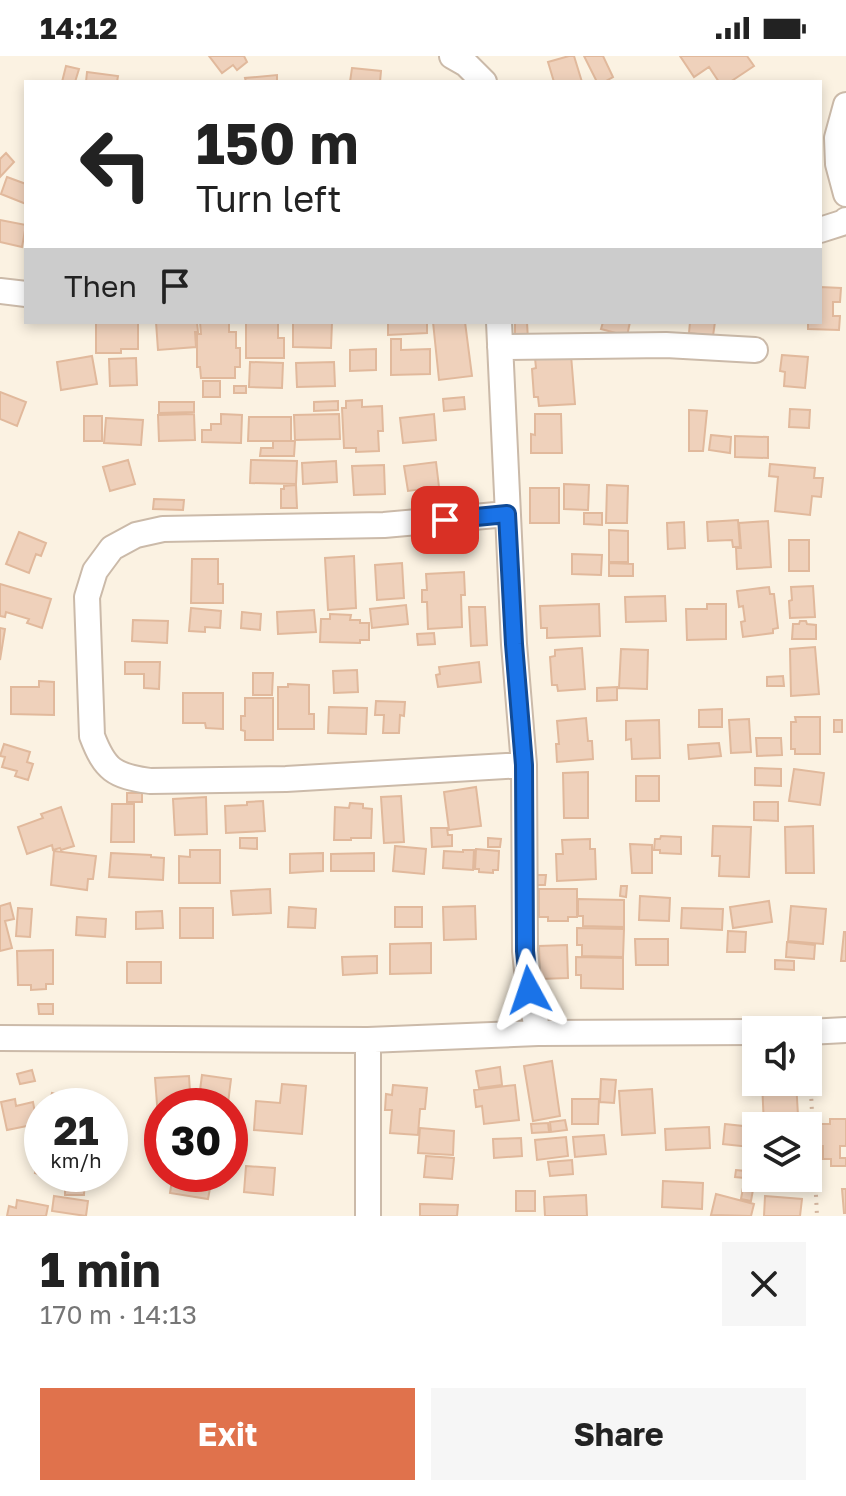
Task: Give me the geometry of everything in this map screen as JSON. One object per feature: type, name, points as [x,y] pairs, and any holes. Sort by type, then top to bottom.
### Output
[{"type":"street","points":[[452,56],[466,64],[482,80]]},
{"type":"street","points":[[846,105],[837,138],[838,164],[846,194]]},
{"type":"street","points":[[822,229],[846,220]]},
{"type":"street","points":[[0,291],[24,294]]},
{"type":"street","points":[[499,324],[514,644],[524,765],[525,951],[538,1033]]},
{"type":"street","points":[[500,347],[666,345],[755,350]]},
{"type":"street","points":[[507,514],[384,525],[163,529],[136,535],[112,548],[95,571],[87,597],[92,736],[99,755],[111,770],[150,781],[286,779],[524,765]]},
{"type":"street","points":[[822,1031],[846,1030]]},
{"type":"street","points":[[0,1038],[368,1040],[538,1033],[742,1032]]},
{"type":"street","points":[[368,1040],[368,1216]]},
{"type":"path","points":[[811,1096],[817,1216]]},
{"type":"building","points":[[209,56],[244,56],[247,62],[237,70],[233,65],[222,73]]},
{"type":"building","points":[[574,56],[581,80],[553,80],[548,62]]},
{"type":"building","points":[[584,56],[603,56],[613,77],[596,80]]},
{"type":"building","points":[[680,56],[747,56],[754,66],[733,80],[718,80],[709,67],[694,77]]},
{"type":"building","points":[[66,66],[79,69],[76,80],[62,80]]},
{"type":"building","points":[[352,68],[381,71],[380,80],[350,80]]},
{"type":"building","points":[[87,72],[118,76],[117,80],[86,80]]},
{"type":"building","points":[[277,75],[277,80],[245,78]]},
{"type":"building","points":[[6,153],[14,162],[0,177],[0,159]]},
{"type":"building","points":[[7,177],[24,183],[24,203],[1,194]]},
{"type":"building","points":[[0,220],[24,225],[22,247],[0,242]]},
{"type":"building","points":[[822,287],[841,288],[840,302],[833,302],[833,316],[840,316],[839,330],[808,329],[808,324],[822,324]]},
{"type":"building","points":[[96,324],[138,324],[138,349],[96,353]]},
{"type":"building","points":[[156,324],[197,324],[196,347],[158,350]]},
{"type":"building","points":[[200,324],[229,324],[229,332],[236,332],[240,367],[235,367],[235,378],[201,378],[200,367],[197,367],[197,334],[201,334]]},
{"type":"building","points":[[246,324],[278,324],[278,338],[284,338],[284,358],[246,358]]},
{"type":"building","points":[[293,324],[332,324],[331,348],[293,347]]},
{"type":"building","points":[[388,324],[427,324],[427,333],[388,335]]},
{"type":"building","points":[[433,324],[465,324],[472,376],[439,380]]},
{"type":"building","points":[[515,324],[527,324],[528,340],[515,341]]},
{"type":"building","points":[[602,324],[630,324],[627,336],[601,329]]},
{"type":"building","points":[[690,324],[715,324],[713,336],[689,333]]},
{"type":"building","points":[[391,339],[401,339],[401,350],[430,349],[430,374],[391,375]]},
{"type":"building","points":[[376,349],[376,370],[350,371],[350,350]]},
{"type":"building","points":[[571,355],[575,404],[539,406],[538,397],[534,397],[532,369],[536,368],[535,358]]},
{"type":"building","points":[[782,355],[808,357],[805,388],[784,386],[785,372],[780,371]]},
{"type":"building","points":[[92,356],[97,384],[61,390],[57,362]]},
{"type":"building","points":[[136,358],[137,385],[110,386],[109,359]]},
{"type":"building","points":[[250,362],[283,363],[282,388],[249,387]]},
{"type":"building","points":[[334,362],[335,386],[297,387],[296,363]]},
{"type":"building","points":[[203,381],[220,381],[220,397],[203,397]]},
{"type":"building","points":[[234,386],[246,386],[246,393],[234,393]]},
{"type":"building","points":[[0,392],[26,402],[17,426],[0,419]]},
{"type":"building","points":[[464,397],[465,409],[444,411],[443,399]]},
{"type":"building","points":[[362,400],[362,407],[382,406],[383,431],[378,431],[379,451],[356,452],[356,448],[344,448],[342,408],[346,408],[346,401]]},
{"type":"building","points":[[338,401],[338,410],[314,411],[314,402]]},
{"type":"building","points":[[159,402],[194,402],[194,412],[159,413]]},
{"type":"building","points":[[790,409],[810,410],[809,428],[789,427]]},
{"type":"building","points":[[689,410],[707,411],[703,451],[689,451]]},
{"type":"building","points":[[194,414],[195,440],[159,441],[158,415]]},
{"type":"building","points":[[221,414],[242,415],[241,443],[202,442],[202,430],[211,430],[211,424],[221,424]]},
{"type":"building","points":[[339,414],[340,439],[295,440],[294,415]]},
{"type":"building","points":[[434,414],[436,440],[403,443],[400,418]]},
{"type":"building","points":[[535,414],[561,414],[562,453],[531,453]]},
{"type":"building","points":[[84,416],[102,416],[102,441],[84,441]]},
{"type":"building","points":[[249,417],[291,417],[291,441],[248,441]]},
{"type":"building","points":[[106,418],[143,420],[141,445],[104,443]]},
{"type":"building","points":[[711,435],[731,437],[730,453],[709,450]]},
{"type":"building","points":[[735,436],[768,437],[768,458],[735,457]]},
{"type":"building","points":[[273,441],[295,441],[294,456],[260,456],[261,448],[273,448]]},
{"type":"building","points":[[128,460],[135,484],[110,491],[103,467]]},
{"type":"building","points":[[251,460],[297,461],[296,484],[250,483]]},
{"type":"building","points":[[336,461],[337,482],[303,484],[302,463]]},
{"type":"building","points":[[436,462],[439,487],[408,491],[404,466]]},
{"type":"building","points":[[770,464],[815,468],[814,478],[823,478],[821,497],[812,496],[810,515],[775,511],[778,477],[769,476]]},
{"type":"building","points":[[384,465],[385,494],[354,495],[352,466]]},
{"type":"building","points":[[564,484],[589,485],[588,510],[564,509]]},
{"type":"building","points":[[296,485],[297,508],[281,508],[281,489]]},
{"type":"building","points":[[607,485],[628,486],[627,523],[606,523]]},
{"type":"building","points":[[530,488],[559,488],[559,523],[530,523]]},
{"type":"building","points":[[154,499],[184,500],[183,510],[153,509]]},
{"type":"building","points":[[584,513],[602,513],[602,525],[584,524]]},
{"type":"building","points":[[738,520],[740,547],[733,547],[732,540],[708,541],[707,522]]},
{"type":"building","points":[[768,521],[771,567],[737,569],[736,548],[741,548],[739,523]]},
{"type":"building","points":[[684,522],[685,548],[668,549],[667,523]]},
{"type":"building","points":[[609,530],[628,531],[628,562],[609,562]]},
{"type":"building","points":[[19,532],[46,543],[41,556],[36,554],[29,573],[6,564]]},
{"type":"building","points":[[789,540],[809,540],[809,571],[789,571]]},
{"type":"building","points":[[572,554],[602,555],[601,575],[572,574]]},
{"type":"building","points":[[354,556],[356,608],[328,610],[325,558]]},
{"type":"building","points":[[192,559],[218,559],[218,584],[223,584],[223,603],[191,603]]},
{"type":"building","points":[[402,563],[404,598],[377,600],[375,565]]},
{"type":"building","points":[[609,563],[633,564],[633,576],[609,576]]},
{"type":"building","points":[[464,572],[462,627],[428,629],[427,602],[422,602],[422,590],[427,590],[426,574]]},
{"type":"building","points":[[0,584],[51,599],[42,628],[27,623],[29,619],[6,612],[5,617],[0,616]]},
{"type":"building","points":[[813,586],[815,617],[790,618],[791,587]]},
{"type":"building","points":[[769,587],[770,594],[774,594],[778,628],[773,629],[773,633],[743,637],[741,622],[745,621],[737,591]]},
{"type":"building","points":[[665,596],[666,621],[626,622],[625,597]]},
{"type":"building","points":[[599,604],[600,636],[547,638],[547,628],[541,628],[540,606]]},
{"type":"building","points":[[707,604],[726,604],[726,639],[687,640],[686,609],[707,609]]},
{"type":"building","points":[[406,605],[408,624],[372,628],[370,609]]},
{"type":"building","points":[[469,607],[485,607],[487,645],[471,646]]},
{"type":"building","points":[[191,608],[221,611],[220,628],[205,627],[205,632],[189,631]]},
{"type":"building","points":[[314,610],[316,632],[278,634],[277,612]]},
{"type":"building","points":[[242,612],[261,614],[260,630],[241,628]]},
{"type":"building","points":[[330,614],[351,615],[350,620],[369,623],[369,640],[360,640],[360,643],[320,642],[321,619],[330,619]]},
{"type":"building","points":[[133,620],[168,621],[167,643],[132,641]]},
{"type":"building","points":[[800,621],[816,625],[816,639],[792,639],[793,624]]},
{"type":"building","points":[[0,628],[5,629],[0,660]]},
{"type":"building","points":[[434,633],[435,644],[418,645],[417,634]]},
{"type":"building","points":[[815,647],[819,694],[791,696],[790,649]]},
{"type":"building","points":[[582,648],[585,689],[558,691],[557,685],[552,685],[550,657],[555,656],[555,650]]},
{"type":"building","points":[[621,649],[648,650],[647,689],[619,688]]},
{"type":"building","points":[[125,662],[160,662],[159,689],[144,688],[144,674],[125,674]]},
{"type":"building","points":[[479,662],[481,682],[438,687],[436,675],[440,674],[439,667]]},
{"type":"building","points":[[357,670],[358,692],[334,693],[333,671]]},
{"type":"building","points":[[253,673],[273,673],[272,695],[253,695]]},
{"type":"building","points":[[783,676],[784,686],[767,686],[767,677]]},
{"type":"building","points":[[39,681],[54,682],[54,715],[11,714],[11,687],[39,687]]},
{"type":"building","points":[[288,684],[309,685],[309,714],[314,714],[314,729],[278,729],[278,687],[288,687]]},
{"type":"building","points":[[617,687],[617,700],[597,701],[597,688]]},
{"type":"building","points":[[183,693],[223,693],[223,729],[206,728],[205,723],[183,723]]},
{"type":"building","points":[[245,698],[273,698],[273,740],[245,740],[241,716],[245,716]]},
{"type":"building","points":[[376,701],[405,702],[404,716],[400,715],[399,733],[383,733],[384,715],[375,715]]},
{"type":"building","points":[[329,707],[367,708],[366,734],[328,733]]},
{"type":"building","points":[[722,709],[722,727],[699,727],[699,710]]},
{"type":"building","points":[[795,717],[820,717],[820,754],[795,754],[795,749],[791,749],[791,722],[796,722]]},
{"type":"building","points":[[586,718],[593,759],[557,762],[557,721]]},
{"type":"building","points":[[749,719],[751,752],[731,753],[729,720]]},
{"type":"building","points":[[659,720],[660,758],[632,759],[631,739],[626,740],[626,721]]},
{"type":"building","points":[[834,720],[842,720],[842,732],[834,732]]},
{"type":"building","points":[[756,738],[781,738],[782,755],[757,756]]},
{"type":"building","points":[[719,743],[721,756],[689,759],[688,745]]},
{"type":"building","points":[[4,744],[30,752],[27,762],[33,764],[28,780],[15,776],[17,771],[2,767],[5,757],[0,756]]},
{"type":"building","points":[[755,768],[781,769],[781,786],[755,785]]},
{"type":"building","points":[[794,769],[824,773],[820,805],[789,801]]},
{"type":"building","points":[[588,772],[588,818],[564,818],[563,773]]},
{"type":"building","points":[[636,776],[659,776],[659,801],[636,801]]},
{"type":"building","points":[[476,787],[481,826],[449,830],[444,792]]},
{"type":"building","points":[[127,793],[142,793],[142,802],[127,802]]},
{"type":"building","points":[[401,796],[404,842],[384,843],[381,797]]},
{"type":"building","points":[[206,797],[207,834],[175,835],[173,799]]},
{"type":"building","points":[[263,801],[265,831],[226,833],[225,806]]},
{"type":"building","points":[[754,802],[778,802],[778,821],[754,820]]},
{"type":"building","points":[[350,803],[363,804],[363,808],[372,809],[371,838],[334,840],[335,807],[349,808]]},
{"type":"building","points":[[112,804],[134,804],[134,842],[111,842]]},
{"type":"building","points":[[61,807],[74,846],[53,850],[52,845],[27,854],[18,827]]},
{"type":"building","points":[[713,826],[751,827],[749,877],[719,876],[720,856],[712,856]]},
{"type":"building","points":[[813,826],[814,873],[786,873],[785,827]]},
{"type":"building","points":[[431,828],[447,828],[448,835],[452,835],[452,846],[432,847]]},
{"type":"building","points":[[661,836],[681,837],[681,854],[654,850],[655,839]]},
{"type":"building","points":[[240,838],[257,838],[257,849],[240,848]]},
{"type":"building","points":[[488,838],[501,839],[500,847],[488,847]]},
{"type":"building","points":[[590,839],[590,849],[595,849],[596,879],[557,881],[556,854],[563,854],[562,840]]},
{"type":"building","points":[[630,844],[652,845],[652,873],[632,873]]},
{"type":"building","points":[[395,846],[426,849],[424,874],[393,871]]},
{"type":"building","points":[[476,849],[499,851],[498,870],[493,870],[493,873],[475,869]]},
{"type":"building","points":[[190,850],[220,850],[220,883],[179,883],[179,856],[190,857]]},
{"type":"building","points":[[474,850],[473,870],[443,868],[444,851]]},
{"type":"building","points":[[54,851],[96,856],[93,879],[88,879],[87,890],[51,885]]},
{"type":"building","points":[[111,853],[164,858],[163,880],[109,877]]},
{"type":"building","points":[[323,853],[323,871],[290,873],[290,854]]},
{"type":"building","points":[[374,853],[374,871],[331,871],[331,854]]},
{"type":"building","points":[[537,875],[546,875],[545,885],[536,885]]},
{"type":"building","points":[[621,886],[627,886],[626,897],[620,896]]},
{"type":"building","points":[[270,889],[271,913],[233,915],[231,891]]},
{"type":"building","points":[[539,889],[577,889],[577,917],[568,917],[568,921],[548,921],[548,917],[539,917]]},
{"type":"building","points":[[640,896],[670,898],[669,921],[639,920]]},
{"type":"building","points":[[578,899],[624,900],[624,927],[583,926],[583,916],[578,916]]},
{"type":"building","points":[[769,901],[772,922],[733,928],[730,907]]},
{"type":"building","points":[[10,903],[14,919],[5,921],[12,948],[0,951],[0,906]]},
{"type":"building","points":[[475,906],[476,939],[444,940],[443,907]]},
{"type":"building","points":[[791,906],[826,909],[823,944],[788,941]]},
{"type":"building","points":[[289,907],[316,909],[315,928],[288,927]]},
{"type":"building","points":[[395,907],[422,907],[422,927],[395,927]]},
{"type":"building","points":[[18,908],[32,909],[30,937],[16,936]]},
{"type":"building","points":[[180,908],[213,908],[213,938],[180,938]]},
{"type":"building","points":[[682,908],[723,909],[722,930],[681,928]]},
{"type":"building","points":[[162,911],[163,928],[136,929],[136,912]]},
{"type":"building","points":[[77,917],[106,919],[105,937],[76,935]]},
{"type":"building","points":[[577,928],[624,929],[623,957],[582,956],[582,945],[577,945]]},
{"type":"building","points":[[728,931],[746,932],[745,952],[727,952]]},
{"type":"building","points":[[844,932],[846,961],[841,961]]},
{"type":"building","points":[[635,939],[668,939],[668,965],[636,965]]},
{"type":"building","points":[[787,942],[815,945],[814,959],[786,957]]},
{"type":"building","points":[[431,943],[431,973],[390,974],[390,944]]},
{"type":"building","points":[[567,945],[568,978],[540,979],[539,946]]},
{"type":"building","points":[[53,950],[53,984],[46,984],[46,989],[31,990],[31,985],[18,985],[17,951]]},
{"type":"building","points":[[377,956],[377,973],[343,975],[342,957]]},
{"type":"building","points":[[576,957],[623,958],[623,989],[581,988],[581,975],[576,975]]},
{"type":"building","points":[[775,960],[794,961],[794,970],[775,969]]},
{"type":"building","points":[[127,962],[161,962],[161,983],[127,983]]},
{"type":"building","points":[[38,1004],[53,1004],[53,1014],[39,1014]]},
{"type":"building","points":[[552,1061],[560,1116],[533,1121],[524,1066]]},
{"type":"building","points":[[500,1067],[502,1085],[479,1088],[476,1071]]},
{"type":"building","points":[[32,1070],[35,1081],[20,1084],[17,1074]]},
{"type":"building","points":[[202,1075],[231,1079],[230,1088],[200,1088]]},
{"type":"building","points":[[189,1076],[190,1088],[156,1088],[155,1078]]},
{"type":"building","points":[[601,1079],[616,1080],[614,1103],[600,1102]]},
{"type":"building","points":[[282,1084],[306,1086],[302,1134],[254,1130],[256,1101],[280,1103]]},
{"type":"building","points":[[393,1085],[427,1088],[425,1109],[420,1109],[418,1135],[390,1133],[392,1110],[385,1110],[386,1094],[392,1095]]},
{"type":"building","points":[[515,1085],[519,1120],[484,1124],[482,1106],[476,1107],[474,1090]]},
{"type":"building","points":[[652,1089],[655,1133],[622,1135],[619,1091]]},
{"type":"building","points":[[763,1096],[797,1096],[798,1112],[763,1112]]},
{"type":"building","points":[[15,1099],[16,1106],[24,1104],[24,1127],[7,1130],[1,1102]]},
{"type":"building","points":[[572,1099],[599,1099],[598,1124],[572,1124]]},
{"type":"building","points":[[830,1119],[846,1119],[846,1146],[840,1146],[840,1158],[846,1158],[846,1166],[831,1166],[831,1159],[823,1159],[822,1124],[830,1124]]},
{"type":"building","points":[[565,1120],[567,1130],[551,1132],[550,1122]]},
{"type":"building","points":[[548,1123],[549,1132],[532,1133],[531,1124]]},
{"type":"building","points":[[725,1124],[742,1126],[742,1146],[723,1144]]},
{"type":"building","points":[[709,1127],[710,1148],[666,1150],[665,1129]]},
{"type":"building","points":[[420,1128],[454,1131],[453,1155],[418,1153]]},
{"type":"building","points":[[604,1135],[606,1154],[575,1157],[573,1137]]},
{"type":"building","points":[[566,1137],[568,1156],[537,1160],[535,1140]]},
{"type":"building","points":[[521,1138],[522,1156],[494,1158],[493,1139]]},
{"type":"building","points":[[426,1156],[454,1158],[452,1179],[424,1177]]},
{"type":"building","points":[[572,1160],[573,1174],[550,1176],[548,1162]]},
{"type":"building","points":[[248,1166],[275,1168],[273,1195],[244,1192],[248,1192]]},
{"type":"building","points":[[736,1170],[742,1171],[742,1178],[735,1177]]},
{"type":"building","points":[[663,1181],[703,1183],[702,1209],[662,1207]]},
{"type":"building","points":[[842,1189],[846,1189],[846,1213],[844,1213]]},
{"type":"building","points":[[516,1191],[535,1191],[535,1211],[516,1211]]},
{"type":"building","points":[[65,1192],[84,1192],[84,1195],[65,1195]]},
{"type":"building","points":[[170,1192],[209,1192],[208,1199]]},
{"type":"building","points":[[742,1192],[753,1192],[751,1201],[741,1199]]},
{"type":"building","points":[[716,1194],[754,1204],[751,1216],[711,1215]]},
{"type":"building","points":[[586,1195],[587,1216],[545,1216],[544,1197]]},
{"type":"building","points":[[54,1196],[88,1201],[86,1216],[52,1211]]},
{"type":"building","points":[[765,1196],[802,1199],[800,1216],[764,1216]]},
{"type":"building","points":[[17,1200],[48,1206],[46,1216],[7,1216],[9,1206],[16,1208]]},
{"type":"building","points":[[420,1204],[458,1205],[457,1216],[420,1216]]},
{"type":"route","points":[[445,520],[507,514],[524,765],[525,951],[529,990]]}]
